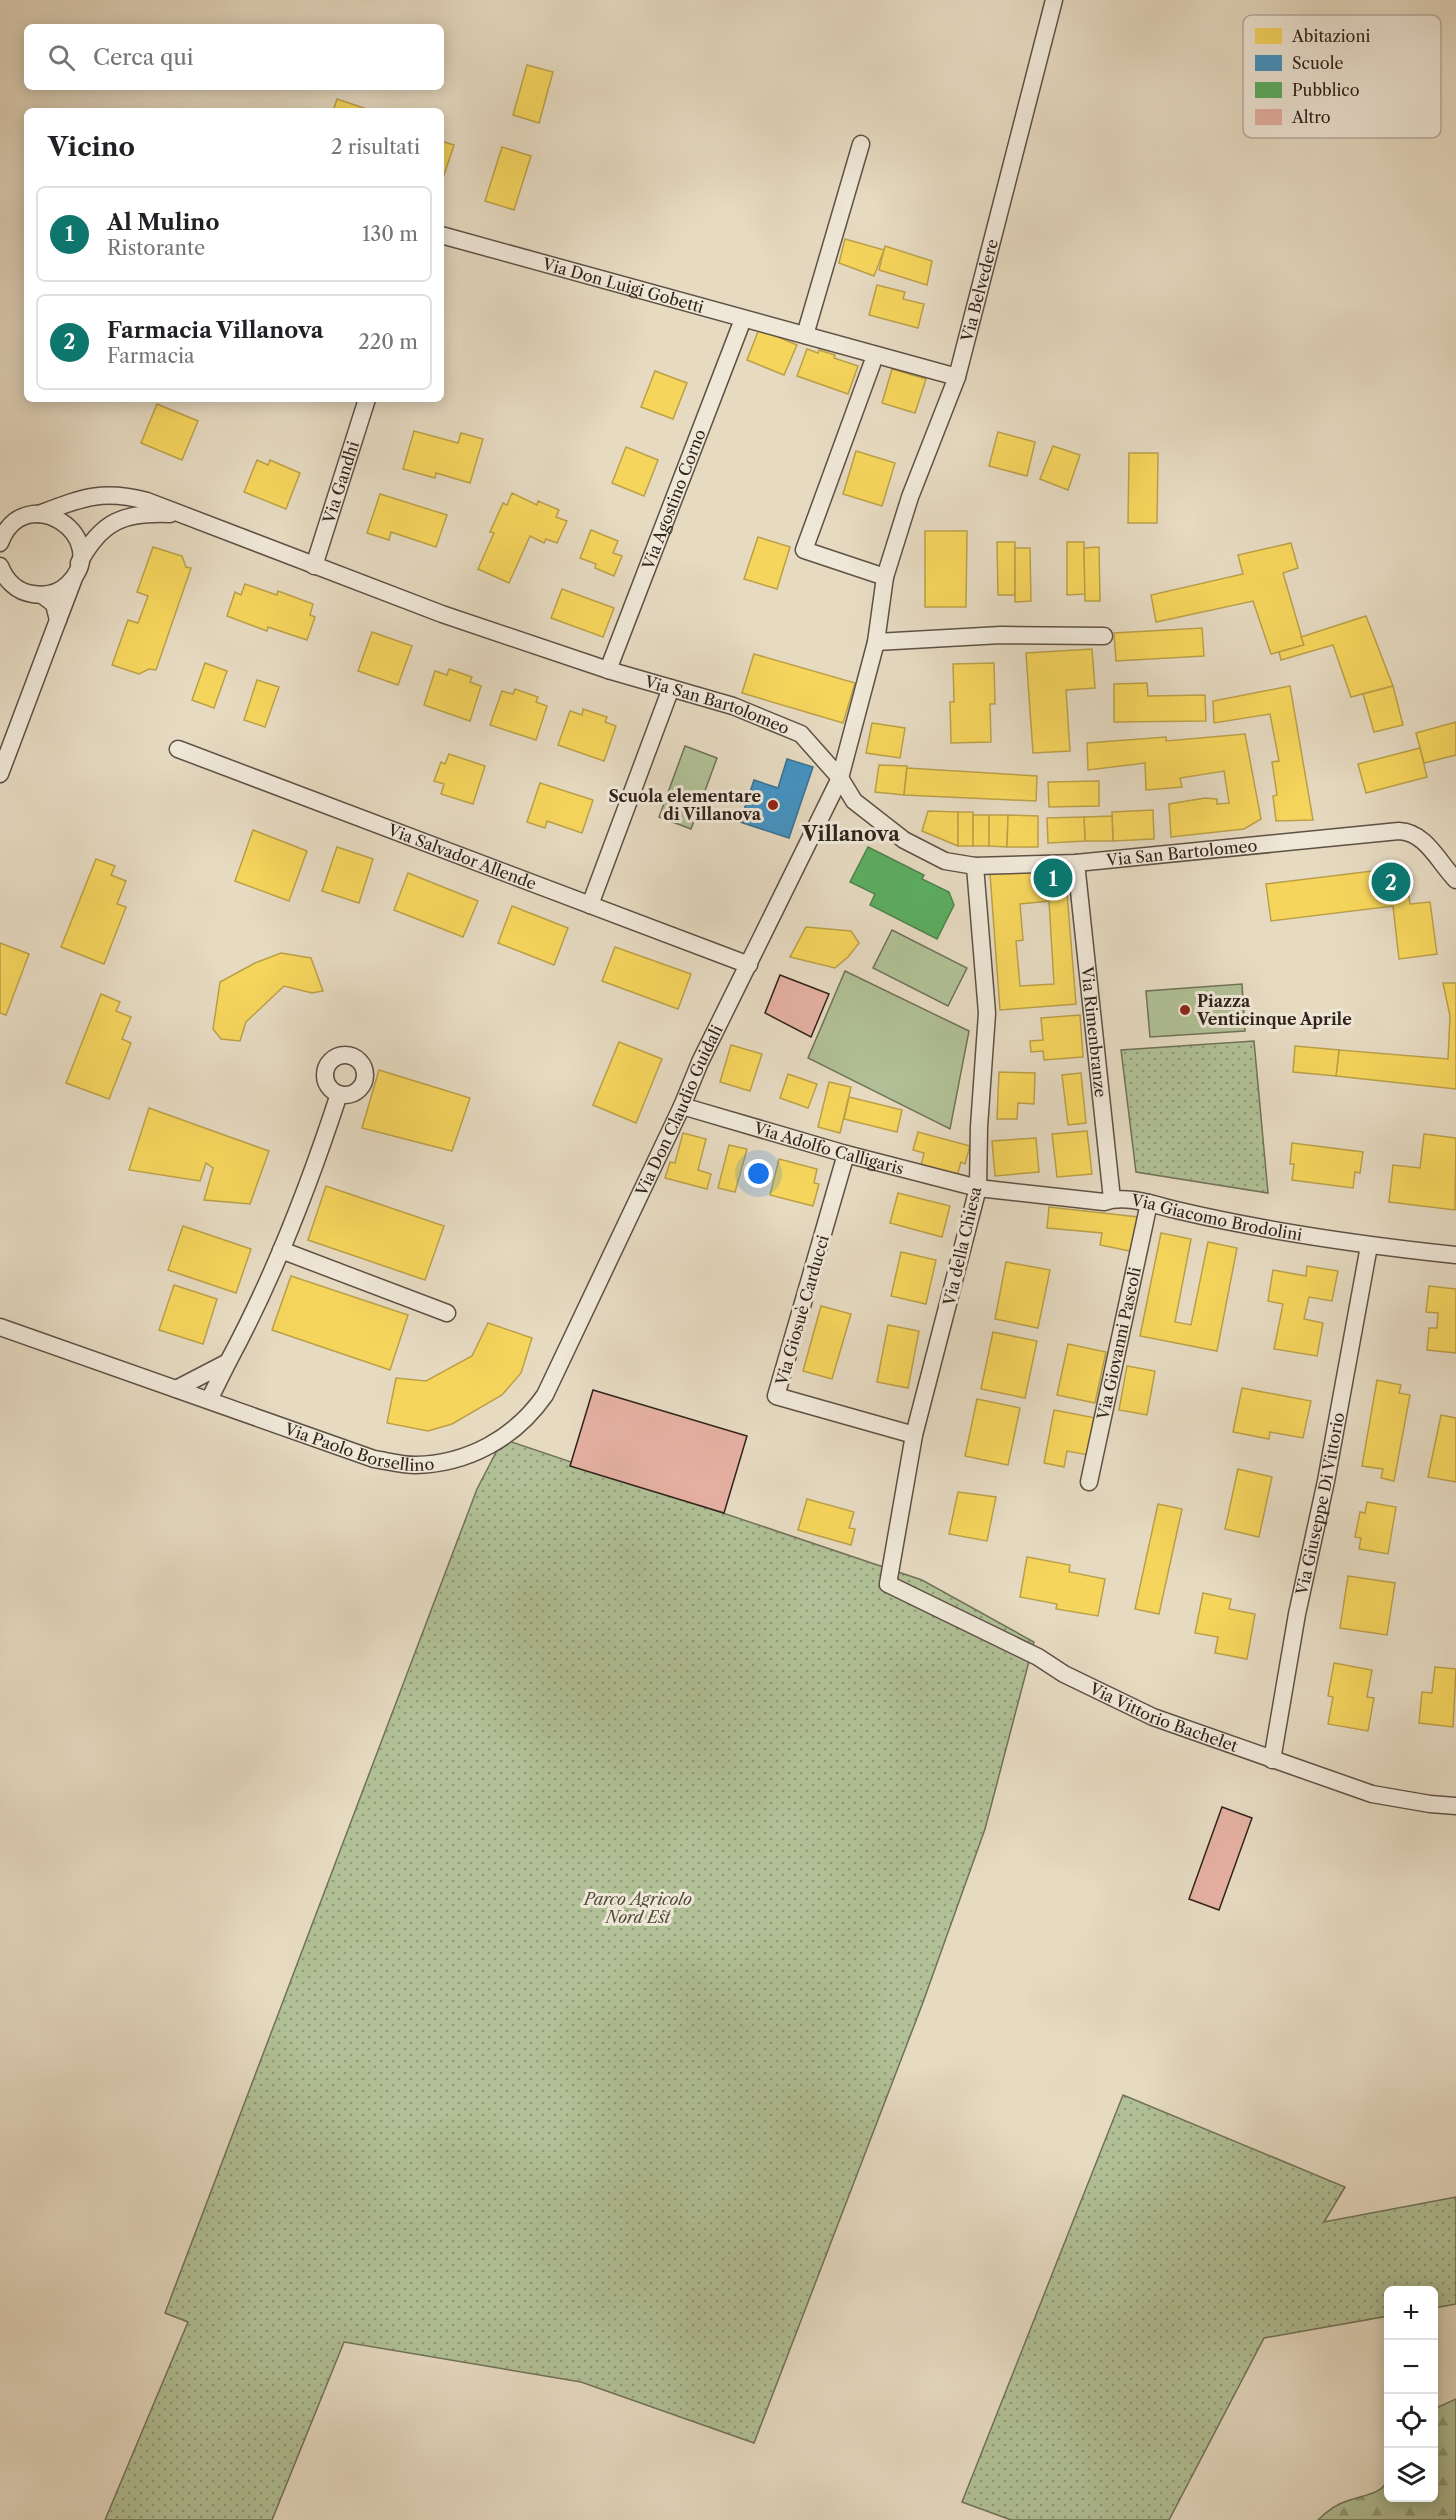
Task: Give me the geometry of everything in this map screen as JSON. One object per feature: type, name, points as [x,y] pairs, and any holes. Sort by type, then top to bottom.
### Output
[{"type":"street","name":"Via Belvedere","points":[[840,778],[876,642],[885,577],[910,497],[957,377],[1054,0]]},
{"type":"street","points":[[805,335],[861,144]]},
{"type":"street","name":"Via Don Luigi Gobetti","points":[[444,236],[957,377]]},
{"type":"street","name":"Via Agostino Corno","points":[[609,670],[740,327]]},
{"type":"street","points":[[872,364],[804,550],[885,577]]},
{"type":"street","name":"Via Gandhi","points":[[314,566],[366,402]]},
{"type":"street","name":"Via San Bartolomeo","points":[[0,543],[8,528],[8,522],[93,496],[110,494],[147,501],[442,614],[609,670],[733,706],[801,734],[840,778],[854,801],[904,840],[945,861],[975,866],[1076,863],[1406,831],[1419,837],[1456,880]]},
{"type":"street","name":"Via San Bartolomeo","points":[[42,595],[64,587],[89,546],[119,519],[145,513],[183,515]]},
{"type":"street","points":[[0,774],[77,568],[80,550],[73,531],[58,518],[39,514]]},
{"type":"street","points":[[1,568],[8,581],[18,589],[30,594],[42,595],[54,604],[58,620]]},
{"type":"street","points":[[876,642],[1001,635],[1104,636]]},
{"type":"street","points":[[590,905],[671,688]]},
{"type":"street","name":"Via Salvador Allende","points":[[178,749],[749,965]]},
{"type":"street","name":"Via Don Claudio Guidali","points":[[509,1434],[531,1416],[545,1395],[682,1106],[700,1062],[840,778]]},
{"type":"street","name":"Via Rimenbranze","points":[[1076,863],[1112,1199]]},
{"type":"street","name":"Via della Chiesa","points":[[888,1584],[914,1435],[978,1188],[978,1127],[987,1013],[975,866]]},
{"type":"street","points":[[209,1400],[281,1250],[313,1173],[339,1094]]},
{"type":"street","name":"Via Adolfo Calligaris","points":[[682,1106],[846,1154],[978,1188]]},
{"type":"street","name":"Via Giosuè Carducci","points":[[846,1154],[776,1396],[914,1435]]},
{"type":"street","name":"Via Giacomo Brodolini","points":[[978,1188],[1104,1202],[1112,1199],[1149,1203],[1249,1227],[1369,1246],[1456,1255]]},
{"type":"street","name":"Via Giovanni Pascoli","points":[[1089,1482],[1149,1203]]},
{"type":"street","name":"Via Giuseppe Di Vittorio","points":[[1272,1760],[1296,1614],[1326,1481],[1369,1246]]},
{"type":"street","points":[[281,1250],[447,1313]]},
{"type":"street","name":"Via Paolo Borsellino","points":[[0,1327],[374,1459],[414,1465],[454,1460],[509,1434]]},
{"type":"street","points":[[176,1389],[228,1362]]},
{"type":"street","name":"Via Vittorio Bachelet","points":[[888,1584],[1038,1657],[1064,1674],[1143,1713],[1372,1794],[1456,1806]]},
{"type":"green space","points":[[685,746],[717,758],[691,829],[659,817]]},
{"type":"green space","points":[[892,930],[967,968],[948,1006],[873,968]]},
{"type":"green space","points":[[845,971],[969,1031],[950,1129],[808,1058]]},
{"type":"green space","points":[[1242,984],[1245,1031],[1150,1037],[1146,991]]},
{"type":"green space","points":[[1254,1041],[1268,1193],[1136,1172],[1121,1050]]},
{"type":"green space","name":"Parco Agricolo Nord Est","points":[[503,1439],[922,1580],[1034,1642],[985,1829],[922,2005],[754,2443],[581,2382],[344,2342],[272,2520],[105,2520],[188,2322],[165,2313],[477,1489]]},
{"type":"green space","points":[[1123,2095],[1345,2187],[1324,2222],[1456,2197],[1456,2304],[1438,2307],[1438,2286],[1384,2286],[1384,2317],[1264,2338],[1169,2520],[1011,2520],[962,2502]]},
{"type":"green space","points":[[1456,2399],[1456,2520],[1318,2520],[1339,2504],[1371,2494],[1384,2486],[1384,2502],[1438,2502],[1438,2407]]},
{"type":"building: Abitazioni","points":[[527,65],[553,72],[539,123],[513,115]]},
{"type":"building: Abitazioni","points":[[337,99],[364,108],[334,108]]},
{"type":"building: Abitazioni","points":[[444,142],[454,145],[444,175]]},
{"type":"building: Abitazioni","points":[[502,147],[531,156],[514,210],[485,201]]},
{"type":"building: Abitazioni","points":[[845,239],[884,250],[874,276],[839,263]]},
{"type":"building: Abitazioni","points":[[885,246],[932,261],[927,285],[879,270]]},
{"type":"building: Abitazioni","points":[[877,285],[905,292],[903,299],[924,304],[918,328],[869,315]]},
{"type":"building: Abitazioni","points":[[759,329],[797,345],[784,375],[747,360]]},
{"type":"building: Abitazioni","points":[[807,349],[835,355],[834,358],[858,366],[848,394],[797,376]]},
{"type":"building: Abitazioni","points":[[892,369],[926,379],[915,413],[882,403]]},
{"type":"building: Abitazioni","points":[[655,371],[687,383],[673,419],[641,407]]},
{"type":"building: Abitazioni","points":[[157,404],[198,421],[182,460],[141,443]]},
{"type":"building: Abitazioni","points":[[414,431],[458,443],[461,433],[483,439],[470,483],[436,473],[435,478],[403,469]]},
{"type":"building: Abitazioni","points":[[998,432],[1035,442],[1027,476],[989,466]]},
{"type":"building: Abitazioni","points":[[1053,446],[1080,455],[1068,490],[1040,479]]},
{"type":"building: Abitazioni","points":[[626,447],[658,460],[644,496],[612,483]]},
{"type":"building: Abitazioni","points":[[856,451],[895,463],[882,506],[843,494]]},
{"type":"building: Abitazioni","points":[[1129,453],[1158,453],[1157,523],[1128,523]]},
{"type":"building: Abitazioni","points":[[257,460],[268,465],[270,460],[300,473],[286,509],[244,492]]},
{"type":"building: Abitazioni","points":[[512,493],[537,505],[538,501],[559,510],[556,517],[567,521],[557,543],[546,539],[544,543],[530,536],[509,583],[478,569],[494,533],[490,532],[503,503],[507,505]]},
{"type":"building: Abitazioni","points":[[380,494],[447,515],[436,547],[391,532],[389,540],[367,533]]},
{"type":"building: Abitazioni","points":[[591,530],[618,541],[613,553],[622,556],[614,576],[595,568],[596,564],[580,558]]},
{"type":"building: Abitazioni","points":[[925,531],[967,531],[966,607],[925,607]]},
{"type":"building: Abitazioni","points":[[758,537],[790,547],[777,589],[744,579]]},
{"type":"building: Abitazioni","points":[[997,542],[1015,542],[1015,595],[998,595]]},
{"type":"building: Abitazioni","points":[[1067,542],[1084,542],[1085,594],[1067,595]]},
{"type":"building: Abitazioni","points":[[1291,543],[1298,568],[1283,573],[1304,645],[1271,654],[1253,601],[1156,622],[1151,595],[1243,574],[1238,555]]},
{"type":"building: Abitazioni","points":[[153,547],[182,556],[186,567],[191,568],[156,670],[149,669],[139,674],[112,665],[128,620],[138,623],[148,596],[137,592]]},
{"type":"building: Abitazioni","points":[[1099,547],[1100,601],[1085,601],[1084,548]]},
{"type":"building: Abitazioni","points":[[1015,548],[1030,548],[1031,601],[1015,602]]},
{"type":"building: Abitazioni","points":[[245,584],[277,595],[278,591],[313,604],[310,615],[315,617],[307,640],[268,627],[267,631],[227,616],[235,592],[241,595]]},
{"type":"building: Abitazioni","points":[[562,589],[614,608],[603,637],[551,618]]},
{"type":"building: Abitazioni","points":[[1366,616],[1393,686],[1351,697],[1333,645],[1281,660],[1279,652],[1304,645],[1301,637]]},
{"type":"building: Abitazioni","points":[[1202,628],[1204,656],[1116,661],[1114,633]]},
{"type":"building: Abitazioni","points":[[372,632],[412,646],[398,685],[358,671]]},
{"type":"building: Abitazioni","points":[[1092,649],[1095,688],[1066,690],[1070,751],[1033,753],[1026,653]]},
{"type":"building: Abitazioni","points":[[754,654],[855,683],[843,723],[742,693]]},
{"type":"building: Abitazioni","points":[[205,663],[227,671],[214,708],[192,700]]},
{"type":"building: Abitazioni","points":[[994,663],[995,704],[990,704],[991,742],[951,743],[950,702],[954,702],[953,664]]},
{"type":"building: Abitazioni","points":[[449,669],[472,677],[470,682],[481,686],[470,721],[424,705],[435,671],[447,675]]},
{"type":"building: Abitazioni","points":[[257,680],[279,687],[265,727],[244,720]]},
{"type":"building: Abitazioni","points":[[1147,683],[1148,696],[1205,695],[1206,721],[1114,722],[1114,684]]},
{"type":"building: Abitazioni","points":[[1290,686],[1313,820],[1276,821],[1273,796],[1277,795],[1272,762],[1279,761],[1270,714],[1214,723],[1213,701]]},
{"type":"building: Abitazioni","points":[[1393,686],[1403,725],[1374,732],[1363,694]]},
{"type":"building: Abitazioni","points":[[515,689],[538,697],[536,702],[547,706],[536,740],[490,725],[502,691],[513,694]]},
{"type":"building: Abitazioni","points":[[583,709],[607,717],[605,722],[616,726],[604,761],[558,745],[570,711],[582,715]]},
{"type":"building: Abitazioni","points":[[1456,722],[1456,755],[1424,763],[1416,733]]},
{"type":"building: Abitazioni","points":[[872,723],[905,728],[900,758],[866,753]]},
{"type":"building: Abitazioni","points":[[1245,734],[1261,819],[1244,829],[1171,837],[1169,804],[1205,798],[1217,799],[1217,804],[1229,803],[1224,771],[1180,778],[1182,787],[1146,790],[1145,763],[1088,770],[1087,743],[1166,737],[1166,741]]},
{"type":"building: Abitazioni","points":[[1420,748],[1427,777],[1366,793],[1358,764]]},
{"type":"building: Abitazioni","points":[[449,754],[485,766],[473,804],[441,794],[444,784],[434,781],[441,762],[445,764]]},
{"type":"building: Abitazioni","points":[[879,765],[907,766],[904,795],[875,792]]},
{"type":"building: Abitazioni","points":[[907,768],[1037,776],[1036,801],[904,795]]},
{"type":"building: Abitazioni","points":[[1099,781],[1099,806],[1049,807],[1048,782]]},
{"type":"building: Abitazioni","points":[[540,783],[593,800],[582,833],[547,821],[545,828],[527,822]]},
{"type":"building: Abitazioni","points":[[1153,810],[1154,839],[1113,841],[1112,812]]},
{"type":"building: Abitazioni","points":[[928,811],[958,812],[958,846],[922,831]]},
{"type":"building: Abitazioni","points":[[958,812],[973,812],[973,846],[958,846]]},
{"type":"building: Abitazioni","points":[[973,815],[989,815],[989,846],[973,846]]},
{"type":"building: Abitazioni","points":[[989,815],[1008,815],[1007,847],[989,846]]},
{"type":"building: Abitazioni","points":[[1008,815],[1038,816],[1038,847],[1007,847]]},
{"type":"building: Abitazioni","points":[[1112,816],[1113,841],[1085,841],[1084,817]]},
{"type":"building: Abitazioni","points":[[1084,817],[1085,841],[1048,843],[1047,818]]},
{"type":"building: Abitazioni","points":[[253,830],[307,851],[289,901],[235,881]]},
{"type":"building: Abitazioni","points":[[337,847],[373,859],[359,903],[322,891]]},
{"type":"building: Abitazioni","points":[[96,859],[115,866],[111,875],[126,881],[117,904],[126,907],[104,964],[61,947]]},
{"type":"building: Abitazioni","points":[[1405,867],[1410,904],[1430,902],[1437,954],[1399,959],[1393,906],[1271,921],[1266,884]]},
{"type":"building: Abitazioni","points":[[1065,868],[1076,1004],[1000,1010],[990,874]],"holes":[[[1049,901],[1054,984],[1020,986],[1016,941],[1023,940],[1020,904]]]},
{"type":"building: Abitazioni","points":[[408,873],[478,901],[463,937],[394,910]]},
{"type":"building: Abitazioni","points":[[512,906],[568,928],[554,965],[498,943]]},
{"type":"building: Abitazioni","points":[[806,927],[851,931],[859,943],[835,968],[790,957]]},
{"type":"building: Abitazioni","points":[[0,943],[29,954],[6,1015],[0,1013]]},
{"type":"building: Abitazioni","points":[[615,947],[691,974],[678,1009],[602,981]]},
{"type":"building: Abitazioni","points":[[281,953],[311,958],[323,991],[312,993],[284,986],[246,1022],[240,1041],[221,1039],[213,1029],[220,982],[255,963]]},
{"type":"building: Abitazioni","points":[[1443,983],[1456,983],[1456,1089],[1336,1076],[1339,1050],[1448,1059],[1450,1016]]},
{"type":"building: Abitazioni","points":[[101,994],[120,1002],[116,1011],[131,1017],[122,1039],[131,1043],[109,1099],[66,1083]]},
{"type":"building: Abitazioni","points":[[1080,1015],[1083,1057],[1044,1060],[1043,1051],[1031,1052],[1030,1041],[1043,1040],[1041,1018]]},
{"type":"building: Abitazioni","points":[[619,1042],[662,1059],[636,1123],[593,1105]]},
{"type":"building: Abitazioni","points":[[731,1045],[762,1054],[750,1091],[720,1082]]},
{"type":"building: Abitazioni","points":[[1295,1046],[1339,1050],[1336,1076],[1293,1072]]},
{"type":"building: Abitazioni","points":[[379,1070],[470,1098],[452,1151],[362,1128]]},
{"type":"building: Abitazioni","points":[[999,1072],[1035,1073],[1034,1104],[1018,1103],[1017,1119],[997,1119]]},
{"type":"building: Abitazioni","points":[[1081,1073],[1086,1123],[1068,1125],[1062,1075]]},
{"type":"building: Abitazioni","points":[[788,1074],[817,1084],[808,1108],[780,1098]]},
{"type":"building: Abitazioni","points":[[829,1082],[851,1087],[840,1133],[818,1127]]},
{"type":"building: Abitazioni","points":[[849,1097],[902,1110],[897,1132],[844,1119]]},
{"type":"building: Abitazioni","points":[[149,1108],[269,1151],[250,1204],[204,1200],[213,1168],[206,1163],[200,1181],[129,1170]]},
{"type":"building: Abitazioni","points":[[1087,1131],[1092,1174],[1057,1177],[1052,1134]]},
{"type":"building: Abitazioni","points":[[918,1132],[970,1146],[965,1164],[961,1162],[957,1176],[921,1166],[924,1153],[913,1150]]},
{"type":"building: Abitazioni","points":[[683,1133],[706,1139],[698,1170],[711,1174],[707,1189],[665,1178],[670,1162],[675,1163]]},
{"type":"building: Abitazioni","points":[[1424,1134],[1456,1138],[1455,1210],[1389,1202],[1393,1165],[1420,1168]]},
{"type":"building: Abitazioni","points":[[1036,1138],[1039,1172],[995,1176],[992,1141]]},
{"type":"building: Abitazioni","points":[[1292,1143],[1363,1152],[1360,1173],[1355,1172],[1353,1188],[1292,1180],[1294,1164],[1290,1164]]},
{"type":"building: Abitazioni","points":[[729,1145],[747,1149],[735,1192],[718,1188]]},
{"type":"building: Abitazioni","points":[[779,1159],[817,1169],[814,1183],[819,1184],[813,1206],[770,1195]]},
{"type":"building: Abitazioni","points":[[326,1186],[444,1226],[425,1280],[308,1240]]},
{"type":"building: Abitazioni","points":[[898,1193],[950,1206],[942,1237],[890,1223]]},
{"type":"building: Abitazioni","points":[[1049,1207],[1138,1217],[1130,1251],[1100,1245],[1102,1233],[1047,1228]]},
{"type":"building: Abitazioni","points":[[183,1226],[251,1249],[236,1293],[168,1270]]},
{"type":"building: Abitazioni","points":[[1161,1233],[1191,1239],[1175,1322],[1191,1325],[1208,1242],[1237,1248],[1217,1351],[1140,1336]]},
{"type":"building: Abitazioni","points":[[901,1252],[936,1260],[926,1304],[891,1296]]},
{"type":"building: Abitazioni","points":[[1006,1262],[1050,1270],[1038,1328],[995,1319]]},
{"type":"building: Abitazioni","points":[[1307,1266],[1338,1271],[1332,1301],[1309,1297],[1304,1319],[1323,1323],[1317,1356],[1274,1349],[1283,1304],[1268,1301],[1273,1270],[1306,1276]]},
{"type":"building: Abitazioni","points":[[291,1276],[408,1315],[390,1370],[272,1330]]},
{"type":"building: Abitazioni","points":[[174,1285],[217,1299],[203,1344],[159,1330]]},
{"type":"building: Abitazioni","points":[[1429,1286],[1456,1289],[1456,1353],[1427,1350],[1429,1328],[1437,1328],[1438,1313],[1426,1312]]},
{"type":"building: Abitazioni","points":[[821,1306],[851,1314],[832,1379],[803,1371]]},
{"type":"building: Abitazioni","points":[[488,1323],[532,1338],[521,1373],[502,1395],[452,1424],[428,1431],[387,1423],[396,1378],[426,1381],[472,1356]]},
{"type":"building: Abitazioni","points":[[888,1325],[919,1331],[908,1388],[877,1382]]},
{"type":"building: Abitazioni","points":[[993,1332],[1037,1341],[1025,1398],[981,1389]]},
{"type":"building: Abitazioni","points":[[1068,1344],[1106,1352],[1095,1403],[1057,1395]]},
{"type":"building: Abitazioni","points":[[1127,1366],[1155,1371],[1147,1415],[1119,1410]]},
{"type":"building: Abitazioni","points":[[1377,1380],[1401,1385],[1399,1393],[1410,1395],[1394,1481],[1381,1478],[1383,1469],[1362,1466]]},
{"type":"building: Abitazioni","points":[[1242,1388],[1311,1401],[1303,1438],[1270,1432],[1269,1439],[1233,1432]]},
{"type":"building: Abitazioni","points":[[977,1399],[1020,1408],[1008,1465],[965,1456]]},
{"type":"building: Abitazioni","points":[[1054,1410],[1096,1418],[1089,1455],[1067,1451],[1064,1467],[1044,1463]]},
{"type":"building: Abitazioni","points":[[1441,1415],[1456,1418],[1456,1482],[1428,1477]]},
{"type":"building: Abitazioni","points":[[1238,1469],[1272,1477],[1259,1537],[1225,1529]]},
{"type":"building: Abitazioni","points":[[958,1492],[996,1497],[987,1541],[949,1534]]},
{"type":"building: Abitazioni","points":[[807,1499],[854,1512],[849,1528],[855,1529],[851,1545],[798,1530]]},
{"type":"building: Abitazioni","points":[[1367,1502],[1396,1507],[1388,1554],[1359,1549],[1361,1538],[1355,1537],[1360,1512],[1365,1513]]},
{"type":"building: Abitazioni","points":[[1158,1504],[1182,1509],[1159,1614],[1135,1609]]},
{"type":"building: Abitazioni","points":[[1027,1557],[1070,1565],[1069,1572],[1105,1579],[1098,1616],[1056,1609],[1057,1604],[1020,1597]]},
{"type":"building: Abitazioni","points":[[1348,1576],[1395,1583],[1387,1635],[1340,1628]]},
{"type":"building: Abitazioni","points":[[1203,1593],[1231,1599],[1229,1609],[1255,1614],[1247,1659],[1215,1653],[1218,1637],[1195,1633]]},
{"type":"building: Abitazioni","points":[[1334,1663],[1372,1670],[1367,1697],[1374,1698],[1368,1731],[1328,1724],[1333,1697],[1328,1696]]},
{"type":"building: Abitazioni","points":[[1435,1667],[1456,1669],[1453,1727],[1419,1723],[1422,1692],[1432,1693]]},
{"type":"building: Scuole","name":"Scuola elementare di Villanova","points":[[787,759],[813,767],[789,838],[740,822],[754,780],[778,788]]},
{"type":"building: Pubblico","points":[[868,847],[924,875],[922,879],[949,892],[954,905],[937,939],[870,905],[875,894],[850,882]]},
{"type":"building: Altro","points":[[780,975],[829,994],[811,1037],[765,1013]]},
{"type":"building: Altro","points":[[593,1390],[747,1436],[724,1513],[570,1466]]},
{"type":"building: Altro","points":[[1222,1807],[1252,1818],[1219,1910],[1189,1899]]},
{"type":"place","name":"Scuola elementare di Villanova","points":[[773,805]]},
{"type":"place","name":"Al Mulino","points":[[1053,878]]},
{"type":"place","name":"Farmacia Villanova","points":[[1391,882]]},
{"type":"place","name":"Piazza Venticinque Aprile","points":[[1185,1010]]},
{"type":"district","name":"Villanova","points":[[851,834]]}]
